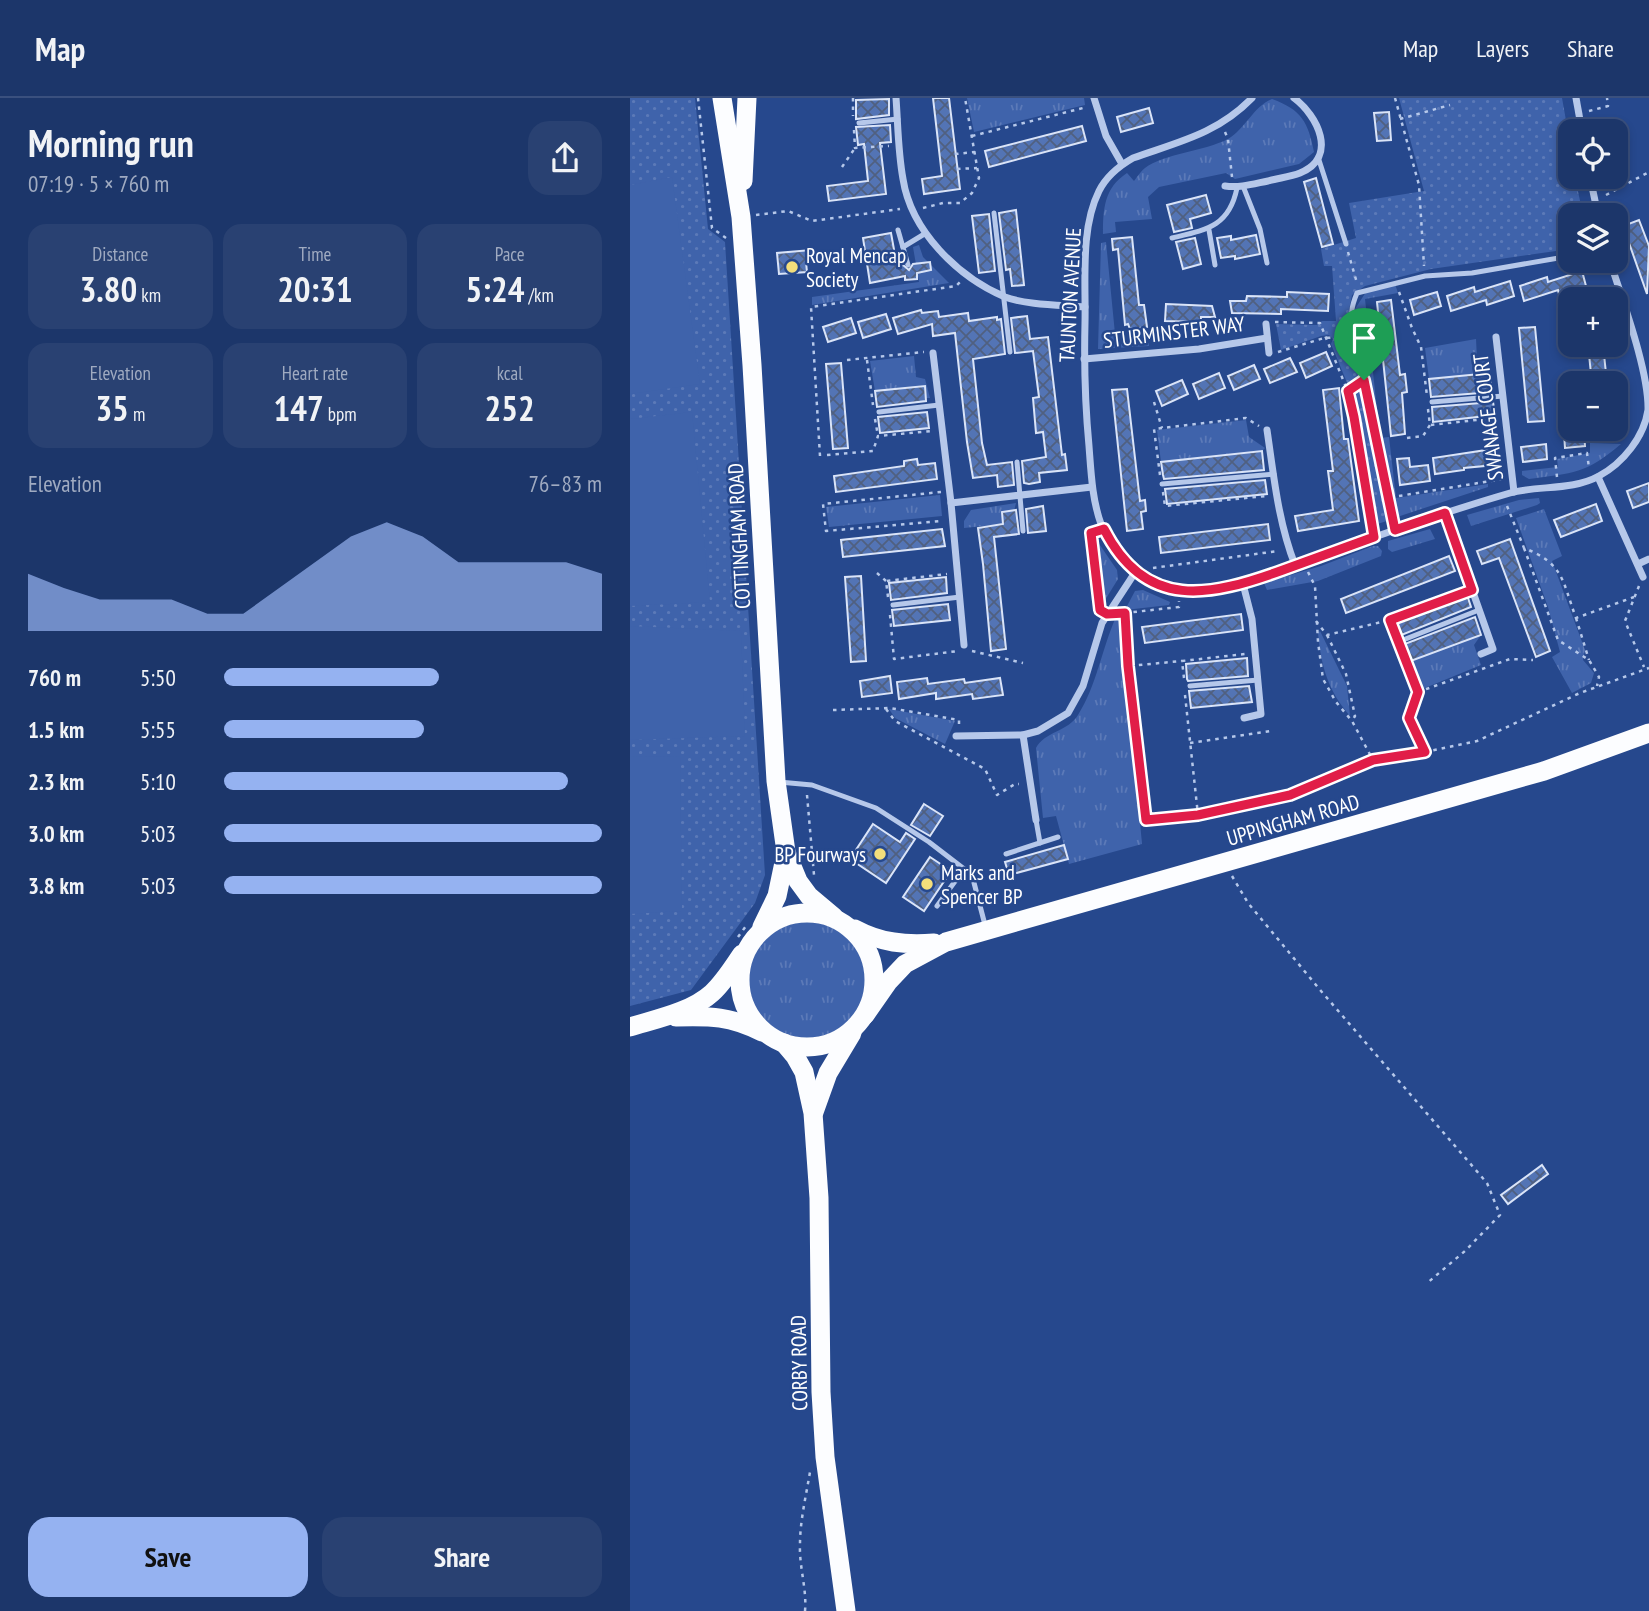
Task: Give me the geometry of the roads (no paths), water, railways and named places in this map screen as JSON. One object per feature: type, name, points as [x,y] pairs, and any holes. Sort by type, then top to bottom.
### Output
[{"type":"highway","name":"COTTINGHAM ROAD","points":[[722,98],[741,218],[776,781],[786,852],[803,889],[817,904],[839,920]]},
{"type":"highway","name":"COTTINGHAM ROAD","points":[[741,218],[747,98]]},
{"type":"highway","name":"UPPINGHAM ROAD","points":[[839,920],[865,934],[894,943],[946,942],[1544,771],[1649,733]]},
{"type":"highway","name":"COTTINGHAM ROAD","points":[[749,933],[777,896],[786,852]]},
{"type":"highway","points":[[630,1027],[661,1018],[699,1002],[712,993],[749,933],[795,912],[815,912],[839,920],[859,936],[870,954],[875,975],[873,996],[861,1021],[841,1039],[822,1046],[803,1047],[778,1040],[729,1018],[661,1018]]},
{"type":"highway","points":[[749,933],[739,984],[745,1005],[756,1024],[778,1040]]},
{"type":"highway","name":"UPPINGHAM ROAD","points":[[861,1021],[888,982],[905,964],[946,942]]},
{"type":"highway","name":"CORBY ROAD","points":[[813,1113],[828,1073],[861,1021]]},
{"type":"highway","name":"CORBY ROAD","points":[[778,1040],[795,1056],[803,1072],[813,1113],[825,1457],[846,1611]]},
{"type":"street","points":[[896,98],[903,180],[911,209],[943,254],[969,275],[1004,295],[1023,300],[1085,307]]},
{"type":"street","points":[[1095,101],[1106,136],[1122,164],[1197,137],[1221,124],[1252,98]]},
{"type":"street","points":[[1234,187],[1301,173],[1318,157],[1321,134],[1306,107],[1294,98]]},
{"type":"street","points":[[1579,99],[1580,119]]},
{"type":"street","name":"TAUNTON AVENUE","points":[[1122,164],[1107,179],[1093,208],[1088,240],[1084,359],[1092,487],[1104,529],[1117,551],[1139,573]]},
{"type":"street","points":[[958,736],[1038,731],[1068,713],[1076,701],[1107,614],[1139,573],[1166,587],[1179,590],[1198,592],[1243,584],[1374,537],[1514,492],[1558,487],[1594,478],[1628,453],[1640,433],[1648,411],[1644,366],[1614,273]]},
{"type":"street","points":[[1269,323],[1269,353]]},
{"type":"street","name":"SWANAGE COURT","points":[[1496,337],[1514,492]]},
{"type":"street","name":"STURMINSTER WAY","points":[[1084,359],[1199,349],[1267,338]]},
{"type":"street","points":[[933,353],[950,491],[964,645]]},
{"type":"street","points":[[1268,430],[1276,495],[1289,550],[1299,564]]},
{"type":"street","points":[[1594,478],[1643,577]]},
{"type":"street","points":[[951,503],[1092,487]]},
{"type":"street","points":[[1445,513],[1493,649],[1481,654]]},
{"type":"street","points":[[1638,564],[1649,559]]},
{"type":"street","points":[[1243,584],[1252,619],[1261,714],[1244,718]]},
{"type":"street","points":[[1023,734],[1036,820]]},
{"type":"lane","points":[[859,122],[898,119]]},
{"type":"lane","points":[[1318,157],[1346,244]]},
{"type":"lane","points":[[1172,238],[1209,230],[1230,208],[1234,187]]},
{"type":"lane","points":[[1234,187],[1260,229],[1266,263]]},
{"type":"lane","points":[[994,213],[1010,352]]},
{"type":"lane","points":[[898,230],[908,264]]},
{"type":"lane","points":[[1209,230],[1215,265]]},
{"type":"lane","points":[[903,247],[926,233]]},
{"type":"lane","points":[[1395,530],[1353,336],[1352,305],[1357,293],[1425,276],[1472,274],[1558,258]]},
{"type":"lane","points":[[1432,402],[1503,396]]},
{"type":"lane","points":[[879,412],[939,405]]},
{"type":"lane","points":[[1017,462],[1023,531]]},
{"type":"lane","points":[[1162,484],[1274,474]]},
{"type":"lane","points":[[893,605],[960,597]]},
{"type":"lane","points":[[1403,640],[1479,610]]},
{"type":"lane","points":[[1190,686],[1258,680]]},
{"type":"lane","points":[[776,781],[806,784],[876,808],[929,842],[972,875],[986,932]]},
{"type":"lane","points":[[1036,820],[1040,843]]},
{"type":"lane","points":[[1006,854],[1058,837]]},
{"type":"lane","points":[[937,906],[964,869]]},
{"type":"place","name":"Royal Mencap Society","points":[[792,267]]},
{"type":"place","name":"BP Fourways","points":[[880,854]]},
{"type":"place","name":"Marks and Spencer BP","points":[[927,884]]}]
